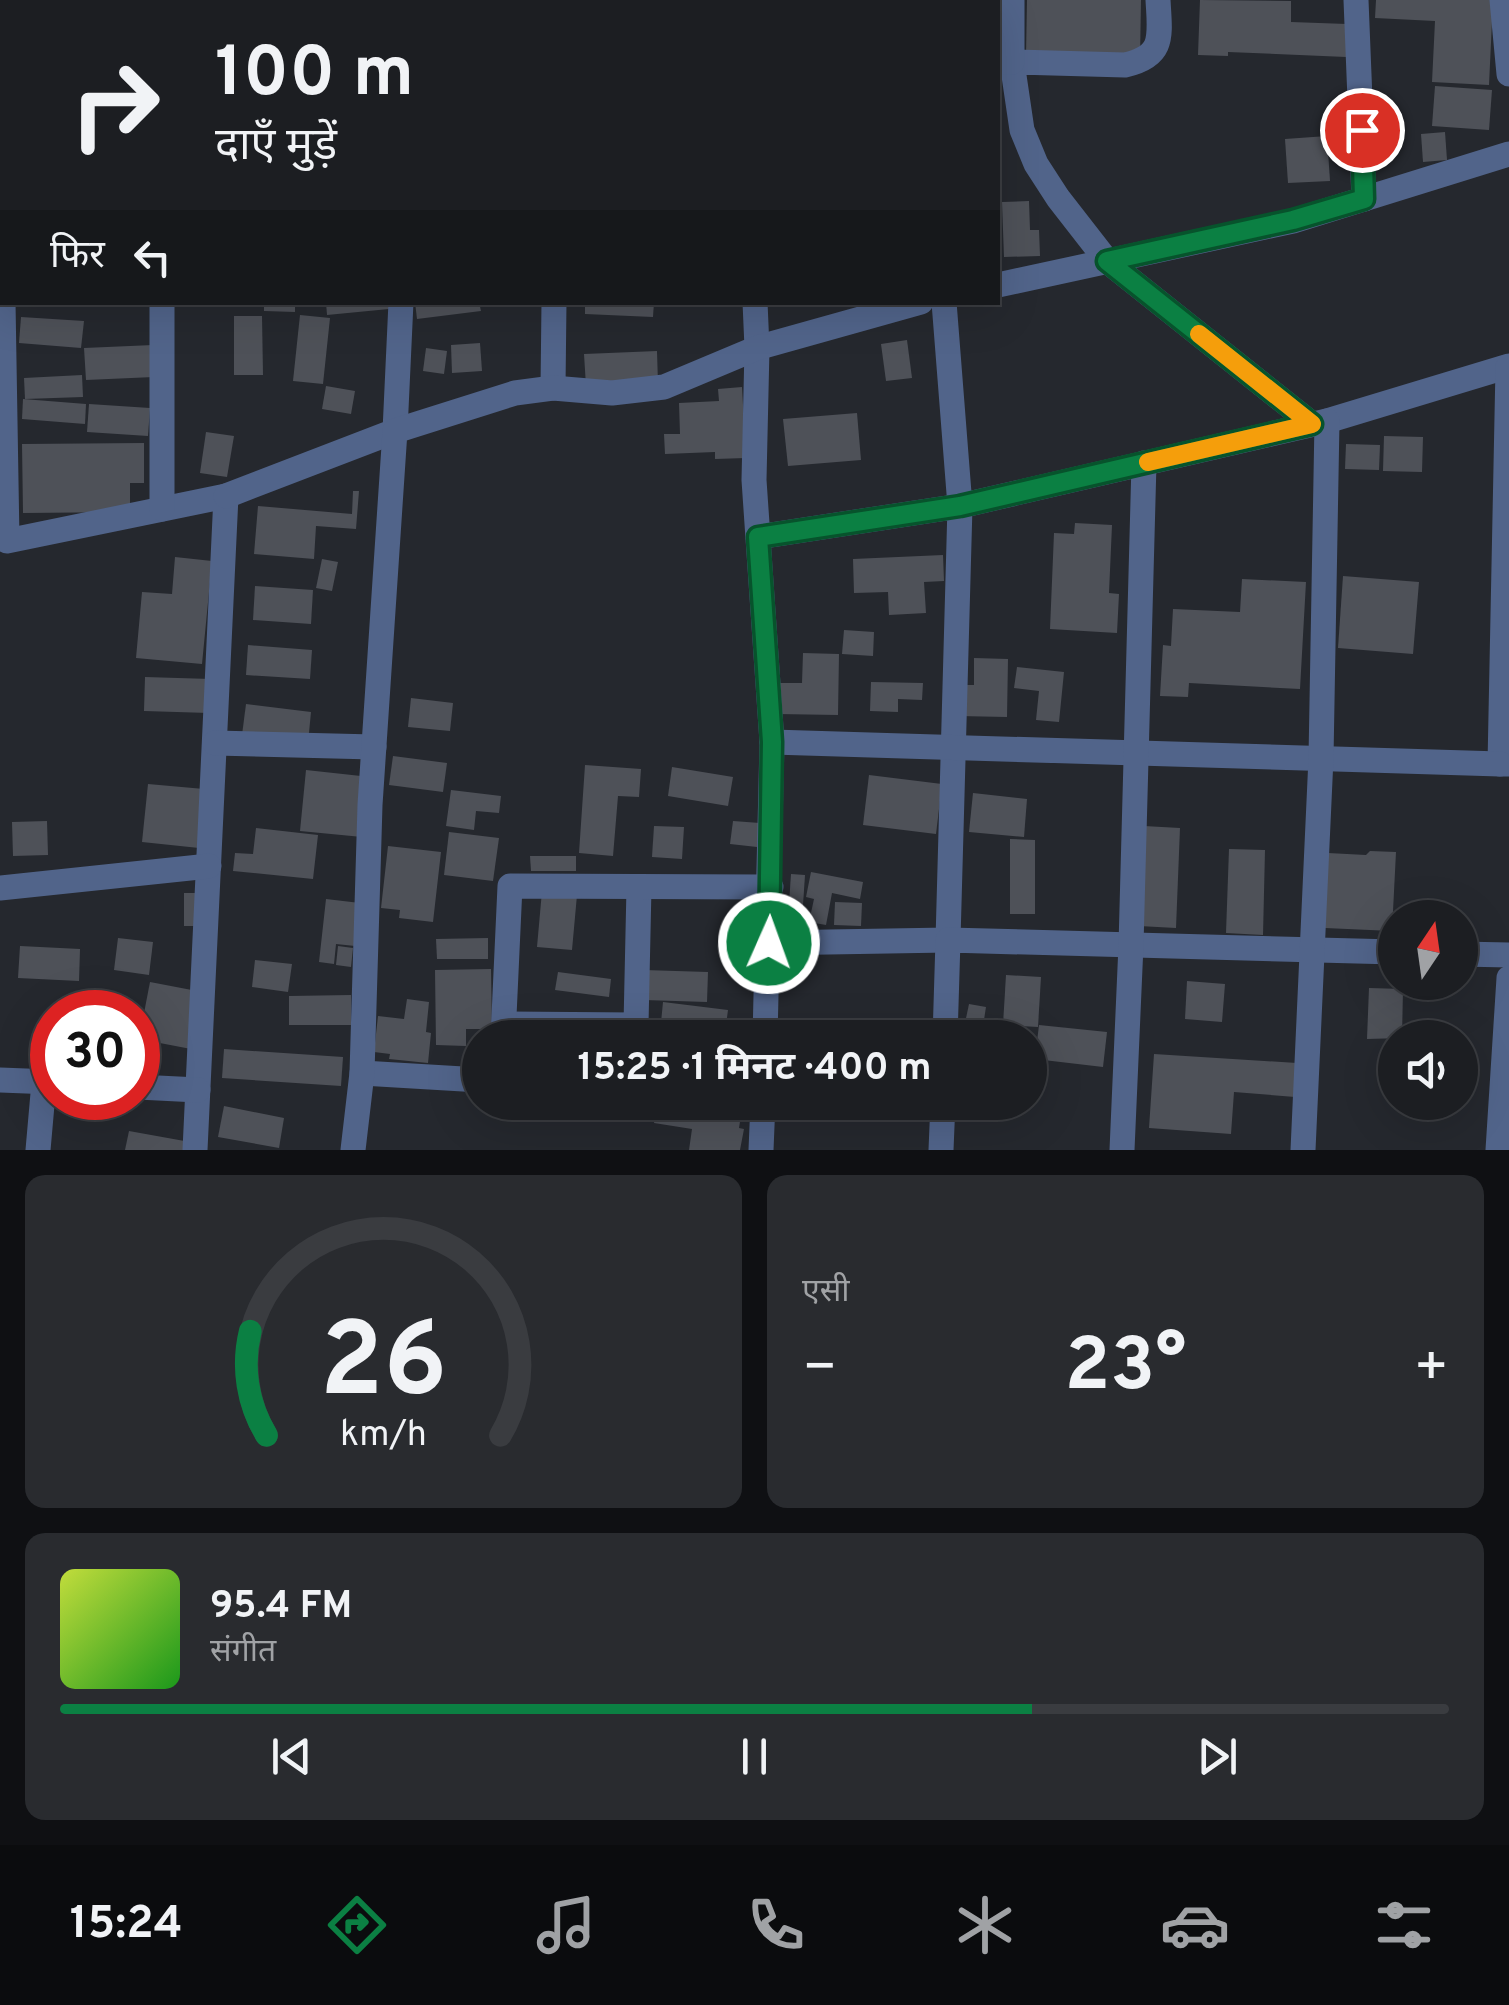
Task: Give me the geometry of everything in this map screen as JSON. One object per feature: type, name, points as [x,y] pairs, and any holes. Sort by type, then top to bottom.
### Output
[{"type":"street","points":[[1012,0],[1004,62],[1022,130],[1036,164],[1058,198],[1107,261],[1320,422]]},
{"type":"street","points":[[1004,62],[1139,62],[1155,51],[1158,0]]},
{"type":"street","points":[[1356,0],[1364,199]]},
{"type":"street","points":[[1502,0],[1509,74]]},
{"type":"street","points":[[1000,284],[1293,220],[1509,154]]},
{"type":"street","points":[[3,305],[3,544],[226,496],[395,431],[515,393],[553,388],[612,393],[651,389],[696,375],[757,348],[910,305]]},
{"type":"street","points":[[162,305],[162,509]]},
{"type":"street","points":[[353,1150],[362,1073],[374,746],[401,305]]},
{"type":"street","points":[[553,388],[554,305]]},
{"type":"street","points":[[755,305],[754,480],[772,742],[767,1020]]},
{"type":"street","points":[[944,305],[960,506],[946,1020]]},
{"type":"street","points":[[758,537],[960,506],[1320,422],[1508,366],[1504,764],[772,742]]},
{"type":"street","points":[[1304,1150],[1320,758],[1320,422]]},
{"type":"street","points":[[1122,1150],[1132,945],[1144,463]]},
{"type":"street","points":[[195,1150],[226,496]]},
{"type":"street","points":[[214,743],[374,746]]},
{"type":"street","points":[[0,888],[208,866]]},
{"type":"street","points":[[504,1020],[510,886],[771,887]]},
{"type":"street","points":[[636,1020],[639,887]]},
{"type":"street","points":[[769,943],[948,940],[1378,952]]},
{"type":"street","points":[[1478,954],[1509,955]]},
{"type":"street","points":[[1498,1150],[1509,978]]},
{"type":"street","points":[[362,1073],[462,1079]]},
{"type":"street","points":[[0,1080],[30,1081]]},
{"type":"street","points":[[160,1087],[198,1090]]},
{"type":"street","points":[[38,1150],[42,1120]]},
{"type":"street","points":[[761,1150],[762,1120]]},
{"type":"street","points":[[941,1150],[942,1120]]},
{"type":"building","points":[[1027,0],[1141,0],[1140,58],[1026,56]]},
{"type":"building","points":[[1200,0],[1291,1],[1291,22],[1347,24],[1346,57],[1228,52],[1228,56],[1198,55]]},
{"type":"building","points":[[1376,0],[1493,0],[1489,85],[1432,82],[1435,21],[1375,18]]},
{"type":"building","points":[[1435,86],[1492,90],[1489,130],[1432,126]]},
{"type":"building","points":[[1445,132],[1447,160],[1423,162],[1421,134]]},
{"type":"building","points":[[1327,136],[1330,181],[1288,183],[1285,139]]},
{"type":"building","points":[[1029,201],[1030,230],[1039,230],[1040,256],[1004,257],[1002,202]]},
{"type":"building","points":[[264,305],[295,305],[295,312],[264,311]]},
{"type":"building","points":[[326,305],[389,305],[389,309],[327,315]]},
{"type":"building","points":[[415,305],[480,305],[481,311],[417,319]]},
{"type":"building","points":[[585,305],[654,305],[653,317],[585,314]]},
{"type":"building","points":[[300,315],[330,318],[323,384],[293,381]]},
{"type":"building","points":[[234,316],[262,316],[263,375],[234,375]]},
{"type":"building","points":[[21,317],[84,321],[81,348],[19,343]]},
{"type":"building","points":[[907,340],[912,378],[886,381],[881,344]]},
{"type":"building","points":[[480,343],[482,371],[452,373],[451,345]]},
{"type":"building","points":[[153,345],[154,377],[86,380],[84,348]]},
{"type":"building","points":[[426,348],[447,351],[444,374],[423,371]]},
{"type":"building","points":[[657,351],[658,384],[586,386],[584,354]]},
{"type":"building","points":[[82,375],[83,397],[25,399],[24,378]]},
{"type":"building","points":[[326,386],[355,391],[351,414],[322,409]]},
{"type":"building","points":[[742,387],[746,458],[715,459],[715,452],[665,454],[664,434],[680,434],[679,403],[719,401],[718,389]]},
{"type":"building","points":[[23,399],[86,404],[85,424],[22,419]]},
{"type":"building","points":[[89,404],[150,408],[148,436],[87,432]]},
{"type":"building","points":[[857,413],[861,460],[788,466],[783,419]]},
{"type":"building","points":[[206,432],[234,436],[227,477],[200,473]]},
{"type":"building","points":[[1384,436],[1423,437],[1422,472],[1383,471]]},
{"type":"building","points":[[144,443],[144,483],[130,483],[130,512],[23,513],[22,444]]},
{"type":"building","points":[[1346,444],[1380,445],[1379,470],[1345,469]]},
{"type":"building","points":[[353,491],[359,491],[356,529],[316,526],[314,559],[254,554],[258,506],[352,514]]},
{"type":"building","points":[[1075,523],[1112,525],[1109,593],[1119,594],[1117,633],[1050,629],[1054,533],[1074,534]]},
{"type":"building","points":[[943,555],[944,581],[924,582],[926,613],[889,615],[888,592],[854,593],[853,559]]},
{"type":"building","points":[[175,557],[212,561],[202,664],[136,658],[142,592],[172,594]]},
{"type":"building","points":[[322,559],[338,562],[332,591],[316,588]]},
{"type":"building","points":[[1343,576],[1419,582],[1413,654],[1338,648]]},
{"type":"building","points":[[1242,579],[1306,582],[1300,689],[1189,683],[1188,697],[1160,696],[1163,645],[1171,646],[1173,609],[1240,612]]},
{"type":"building","points":[[255,586],[313,590],[311,624],[253,620]]},
{"type":"building","points":[[844,630],[874,632],[873,656],[842,654]]},
{"type":"building","points":[[248,645],[312,650],[310,679],[246,675]]},
{"type":"building","points":[[803,653],[839,654],[838,715],[777,714],[778,683],[802,683]]},
{"type":"building","points":[[974,658],[1008,659],[1007,717],[958,716],[958,685],[974,685]]},
{"type":"building","points":[[1017,667],[1064,672],[1059,722],[1036,720],[1039,691],[1014,688]]},
{"type":"building","points":[[145,677],[211,679],[209,713],[144,711]]},
{"type":"building","points":[[871,682],[923,683],[922,700],[898,699],[898,712],[870,711]]},
{"type":"building","points":[[411,698],[453,703],[450,731],[408,727]]},
{"type":"building","points":[[246,704],[311,712],[308,743],[242,735]]},
{"type":"building","points":[[393,756],[447,763],[443,792],[389,785]]},
{"type":"building","points":[[585,765],[641,769],[639,797],[618,796],[613,856],[579,853]]},
{"type":"building","points":[[672,767],[733,777],[728,806],[668,796]]},
{"type":"building","points":[[306,770],[361,776],[362,837],[300,831]]},
{"type":"building","points":[[869,775],[942,784],[936,834],[863,825]]},
{"type":"building","points":[[148,784],[204,789],[199,848],[142,842]]},
{"type":"building","points":[[451,790],[501,796],[499,813],[476,811],[474,830],[446,826]]},
{"type":"building","points":[[973,793],[1027,799],[1024,837],[969,832]]},
{"type":"building","points":[[47,821],[48,855],[13,856],[12,822]]},
{"type":"building","points":[[733,821],[760,823],[757,847],[730,844]]},
{"type":"building","points":[[654,826],[684,827],[682,859],[652,857]]},
{"type":"building","points":[[1144,826],[1180,828],[1176,928],[1139,926]]},
{"type":"building","points":[[256,828],[318,835],[313,879],[233,871],[235,853],[253,854]]},
{"type":"building","points":[[449,832],[499,838],[493,881],[444,875]]},
{"type":"building","points":[[1010,839],[1035,840],[1035,914],[1010,914]]},
{"type":"building","points":[[388,846],[441,852],[433,922],[399,918],[400,910],[381,908]]},
{"type":"building","points":[[1229,849],[1265,850],[1263,935],[1226,933]]},
{"type":"building","points":[[1370,851],[1396,852],[1394,900],[1378,900],[1378,930],[1325,928],[1328,853],[1366,855]]},
{"type":"building","points":[[530,856],[576,856],[576,871],[531,871]]},
{"type":"building","points":[[811,872],[863,882],[860,899],[832,893],[826,925],[809,922],[814,899],[806,897]]},
{"type":"building","points":[[791,874],[805,875],[802,920],[788,919]]},
{"type":"building","points":[[542,891],[577,895],[572,950],[537,947]]},
{"type":"building","points":[[184,893],[204,893],[205,926],[184,926]]},
{"type":"building","points":[[326,899],[360,903],[355,946],[336,944],[334,964],[319,962]]},
{"type":"building","points":[[835,902],[862,903],[861,926],[834,925]]},
{"type":"building","points":[[118,938],[153,942],[149,975],[114,970]]},
{"type":"building","points":[[488,938],[488,959],[437,959],[436,939]]},
{"type":"building","points":[[20,946],[80,949],[79,981],[18,978]]},
{"type":"building","points":[[338,946],[353,948],[351,967],[336,965]]},
{"type":"building","points":[[255,960],[292,964],[288,992],[252,987]]},
{"type":"building","points":[[491,969],[492,1020],[462,1020],[462,1046],[436,1045],[435,970]]},
{"type":"building","points":[[644,970],[708,972],[707,1002],[644,1000]]},
{"type":"building","points":[[558,972],[611,979],[609,997],[555,990]]},
{"type":"building","points":[[1006,975],[1041,977],[1038,1020],[1003,1020]]},
{"type":"building","points":[[1187,981],[1225,984],[1222,1022],[1185,1019]]},
{"type":"building","points":[[150,982],[197,991],[191,1049],[160,1043],[160,990],[148,990]]},
{"type":"building","points":[[1369,988],[1378,988],[1378,1000],[1403,1000],[1402,1020],[1378,1020],[1378,1039],[1367,1039]]},
{"type":"building","points":[[351,995],[351,1025],[289,1025],[289,996]]},
{"type":"building","points":[[407,999],[429,1002],[428,1063],[389,1059],[390,1054],[374,1052],[378,1016],[404,1019]]},
{"type":"building","points":[[663,1002],[728,1010],[727,1020],[661,1020]]},
{"type":"building","points":[[969,1004],[986,1007],[984,1020],[966,1020]]},
{"type":"building","points":[[1047,1026],[1107,1032],[1103,1067],[1047,1060]]},
{"type":"building","points":[[224,1049],[343,1057],[341,1086],[222,1078]]},
{"type":"building","points":[[1154,1054],[1297,1063],[1295,1097],[1234,1092],[1231,1134],[1149,1128]]},
{"type":"building","points":[[224,1106],[284,1118],[279,1148],[218,1137]]},
{"type":"building","points":[[740,1120],[739,1128],[744,1129],[740,1150],[689,1150],[692,1129],[654,1123]]},
{"type":"building","points":[[129,1131],[190,1142],[189,1150],[125,1150]]},
{"type":"slow traffic","points":[[1148,462],[1312,424],[1199,334]]},
{"type":"route","points":[[769,943],[772,742],[758,537],[960,506],[1312,424],[1107,261],[1293,220],[1364,199],[1362,130]]}]
